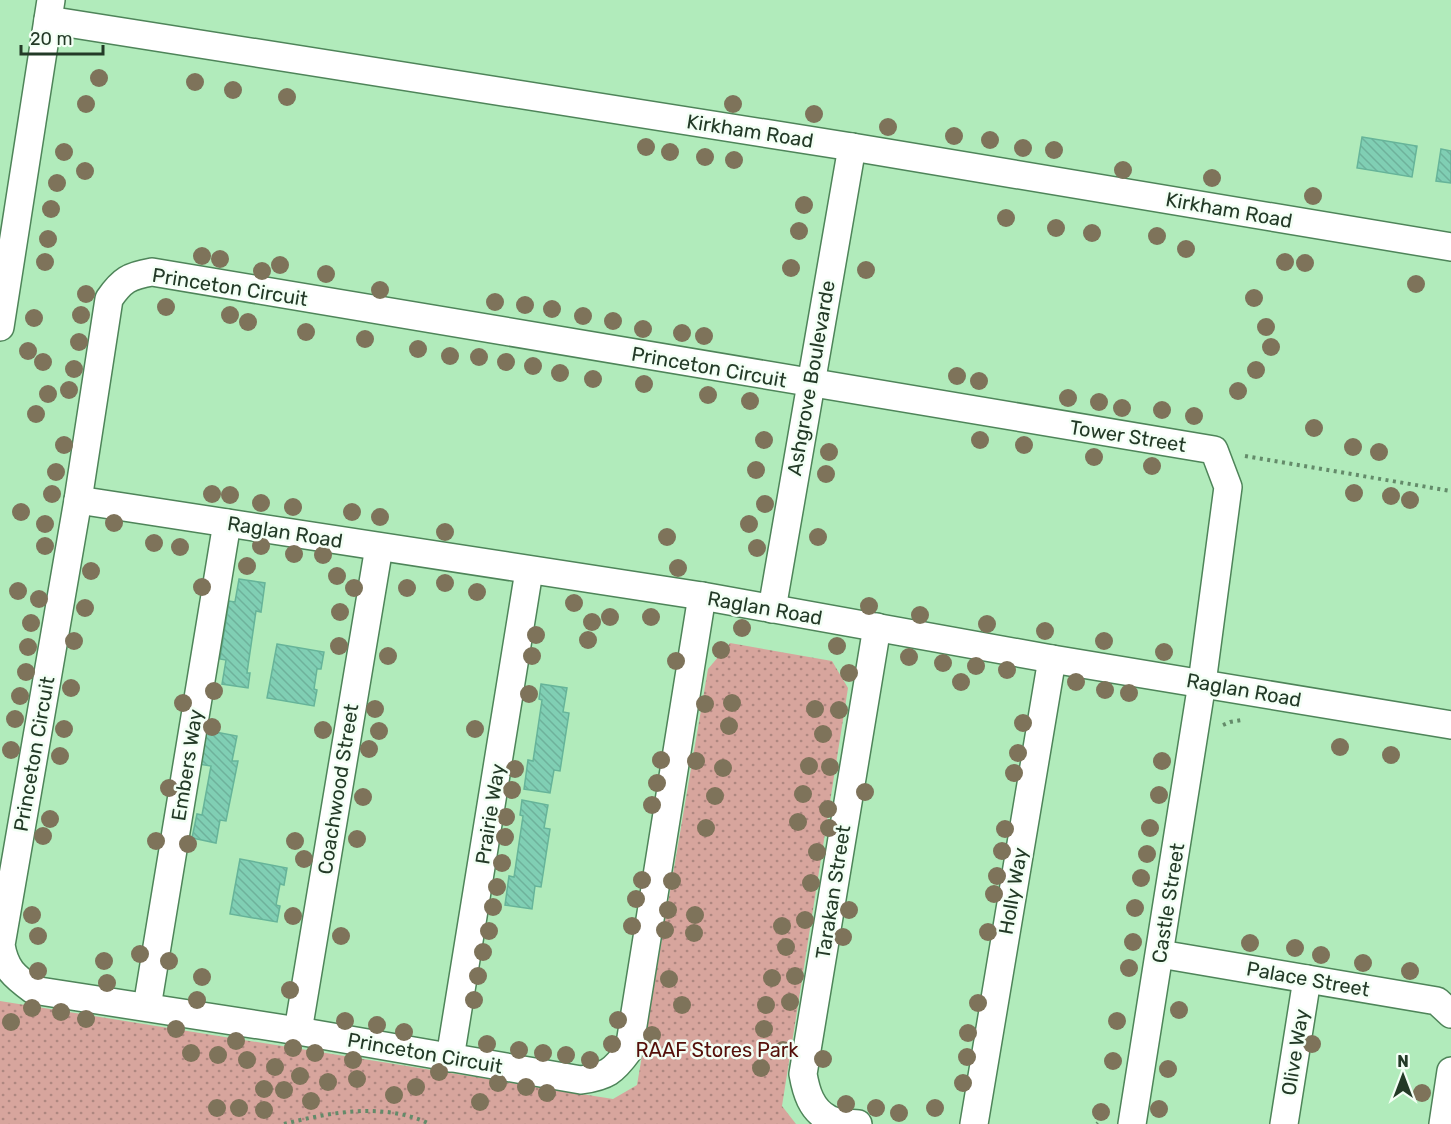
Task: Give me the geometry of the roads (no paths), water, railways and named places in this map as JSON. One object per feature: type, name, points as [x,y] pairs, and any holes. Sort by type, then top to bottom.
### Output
[{"type":"street","name":"Kirkham Road","points":[[49,10],[1451,247]]},
{"type":"street","points":[[0,327],[49,10]]},
{"type":"street","name":"Ashgrove Boulevarde","points":[[772,609],[809,384],[852,147]]},
{"type":"street","name":"Princeton Circuit","points":[[702,596],[629,1050],[616,1069],[601,1077],[580,1080],[298,1031],[33,990],[15,977],[4,961],[2,945],[78,500],[108,298],[120,283],[134,275],[152,272],[809,384]]},
{"type":"street","name":"Tower Street","points":[[809,384],[1214,450],[1228,487],[1202,682]]},
{"type":"street","name":"Raglan Road","points":[[78,500],[702,596],[1052,659],[1451,725]]},
{"type":"street","name":"Embers Way","points":[[147,1007],[227,523]]},
{"type":"street","name":"Coachwood Street","points":[[298,1031],[379,547]]},
{"type":"street","name":"Prairie Way","points":[[450,1058],[530,571]]},
{"type":"street","name":"Tarakan Street","points":[[858,1124],[829,1120],[813,1105],[806,1090],[803,1074],[877,627]]},
{"type":"street","name":"Holly Way","points":[[974,1124],[1052,659]]},
{"type":"street","name":"Castle Street","points":[[1132,1124],[1202,682]]},
{"type":"street","name":"Palace Street","points":[[1160,954],[1437,1001],[1451,1014]]},
{"type":"street","name":"Olive Way","points":[[1284,1124],[1307,979]]},
{"type":"street","points":[[1443,1124],[1451,1071]]},
{"type":"park label","name":"RAAF Stores Park","points":[[717,1050]]}]
